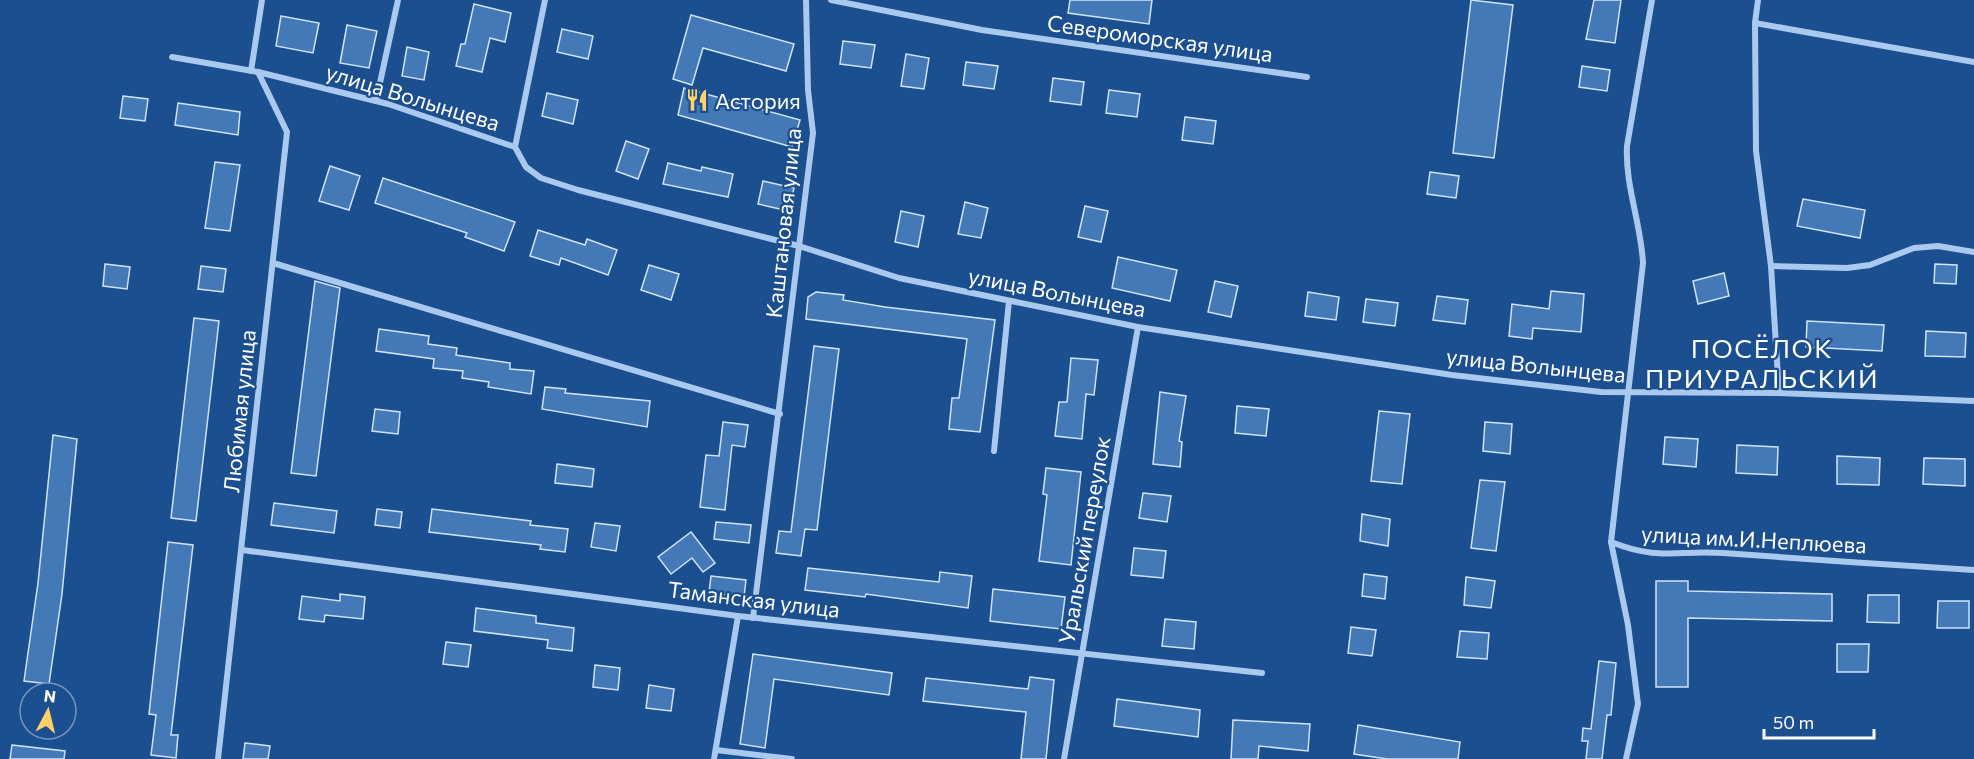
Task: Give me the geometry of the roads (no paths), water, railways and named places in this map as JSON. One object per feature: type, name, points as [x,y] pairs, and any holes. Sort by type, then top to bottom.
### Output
[{"type":"street","points":[[254,71],[262,0]]},
{"type":"street","points":[[376,101],[398,0]]},
{"type":"street","points":[[515,147],[545,0]]},
{"type":"street","name":"Каштановая улица","points":[[753,618],[813,133],[808,90],[806,0]]},
{"type":"street","name":"Североморская улица","points":[[831,0],[982,30],[1307,77]]},
{"type":"street","name":"улица им.И.Неплюева","points":[[1652,0],[1626,146],[1626,171],[1642,234],[1643,263],[1611,542],[1637,553],[1657,555],[1706,552],[1974,570]]},
{"type":"street","points":[[1758,0],[1755,22],[1756,151],[1771,266],[1779,393]]},
{"type":"street","points":[[1755,22],[1974,62]]},
{"type":"street","name":"улица Волынцева","points":[[172,57],[254,71],[376,101],[515,147],[526,167],[541,178],[578,190],[799,246],[899,278],[1138,327],[1452,375],[1601,392],[1779,393],[1974,401]]},
{"type":"street","name":"Любимая улица","points":[[218,759],[286,132],[254,71]]},
{"type":"street","points":[[1771,266],[1847,268],[1870,265],[1914,248],[1938,246],[1974,252]]},
{"type":"street","points":[[273,263],[780,414]]},
{"type":"street","points":[[994,451],[1009,301]]},
{"type":"street","name":"Уральский переулок","points":[[1064,759],[1138,327]]},
{"type":"street","points":[[1611,542],[1628,625],[1638,704],[1626,759]]},
{"type":"street","name":"Таманская улица","points":[[242,550],[753,618],[1262,673]]},
{"type":"street","points":[[714,759],[738,616]]},
{"type":"street","points":[[716,750],[792,759]]},
{"type":"place","name":"Астория","points":[[697,100]]},
{"type":"district","name":"ПОСЁЛОК ПРИУРАЛЬСКИЙ","points":[[1762,362]]}]
